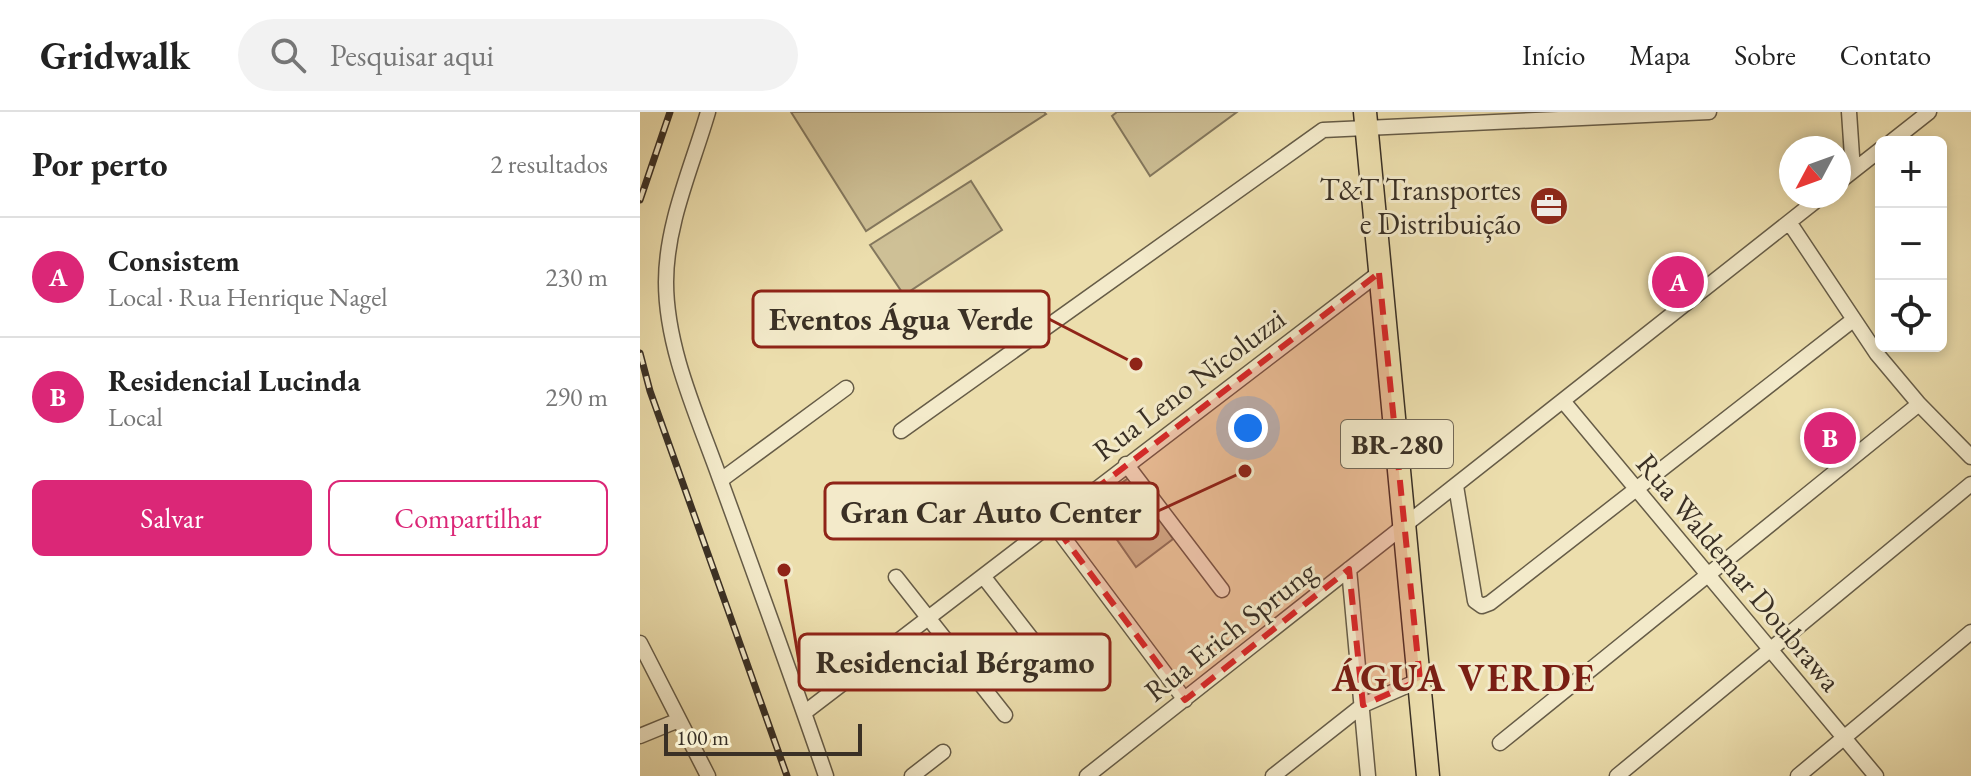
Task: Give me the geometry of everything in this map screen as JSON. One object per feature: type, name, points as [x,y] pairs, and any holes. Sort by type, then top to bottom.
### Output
[{"type":"highway","name":"BR-280","points":[[1366,120],[1428,776]]},
{"type":"street","points":[[708,112],[675,219],[668,254],[667,305],[677,352],[826,776]]},
{"type":"street","points":[[901,431],[1323,130],[1366,120],[1709,112]]},
{"type":"street","points":[[1849,112],[1853,171]]},
{"type":"street","points":[[1899,136],[1929,112]]},
{"type":"street","points":[[1853,171],[1875,154]]},
{"type":"street","name":"Rua Erich Sprung","points":[[1087,776],[1807,208]]},
{"type":"street","points":[[1789,222],[1884,363],[1919,404],[1969,453]]},
{"type":"street","name":"Rua Leno Nicoluzzi","points":[[804,713],[1379,273]]},
{"type":"street","points":[[1456,486],[1475,601],[1482,606],[1490,603],[1853,320]]},
{"type":"street","points":[[721,480],[846,388]]},
{"type":"street","name":"Rua Waldemar Doubrawa","points":[[1563,401],[1876,776]]},
{"type":"street","points":[[1500,743],[1919,404]]},
{"type":"street","points":[[1126,464],[1222,590]]},
{"type":"street","points":[[1617,776],[1971,484]]},
{"type":"street","points":[[1052,522],[1185,700]]},
{"type":"street","points":[[1349,569],[1368,776]]},
{"type":"street","points":[[983,576],[1059,674]]},
{"type":"street","points":[[896,577],[1005,715]]},
{"type":"street","points":[[1798,776],[1971,632]]},
{"type":"street","points":[[640,643],[708,776]]},
{"type":"street","points":[[1273,776],[1363,705],[1420,680]]},
{"type":"street","points":[[640,736],[679,720]]},
{"type":"street","points":[[912,776],[943,752]]},
{"type":"highlighted area","points":[[1379,273],[1420,680],[1363,705],[1349,569],[1185,700],[1052,522]]},
{"type":"shaded area","points":[[791,112],[1044,112],[1046,114],[866,231]]},
{"type":"shaded area","points":[[1117,112],[1237,112],[1150,176],[1112,116]]},
{"type":"shaded area","points":[[971,181],[1002,230],[904,295],[870,245]]},
{"type":"shaded area","points":[[1130,477],[1173,539],[1136,567],[1092,504]]},
{"type":"railway","points":[[640,200],[670,112]]},
{"type":"railway","points":[[640,353],[650,391],[787,776]]},
{"type":"place","name":"T&T Transportes e Distribuição","points":[[1549,206]]},
{"type":"place","name":"Consistem","points":[[1678,282]]},
{"type":"place","name":"Eventos Água Verde","points":[[1136,364]]},
{"type":"place","name":"Residencial Lucinda","points":[[1830,438]]},
{"type":"place","name":"Gran Car Auto Center","points":[[1245,471]]},
{"type":"place","name":"Residencial Bérgamo","points":[[784,570]]},
{"type":"district","name":"ÁGUA VERDE","points":[[1464,677]]}]
